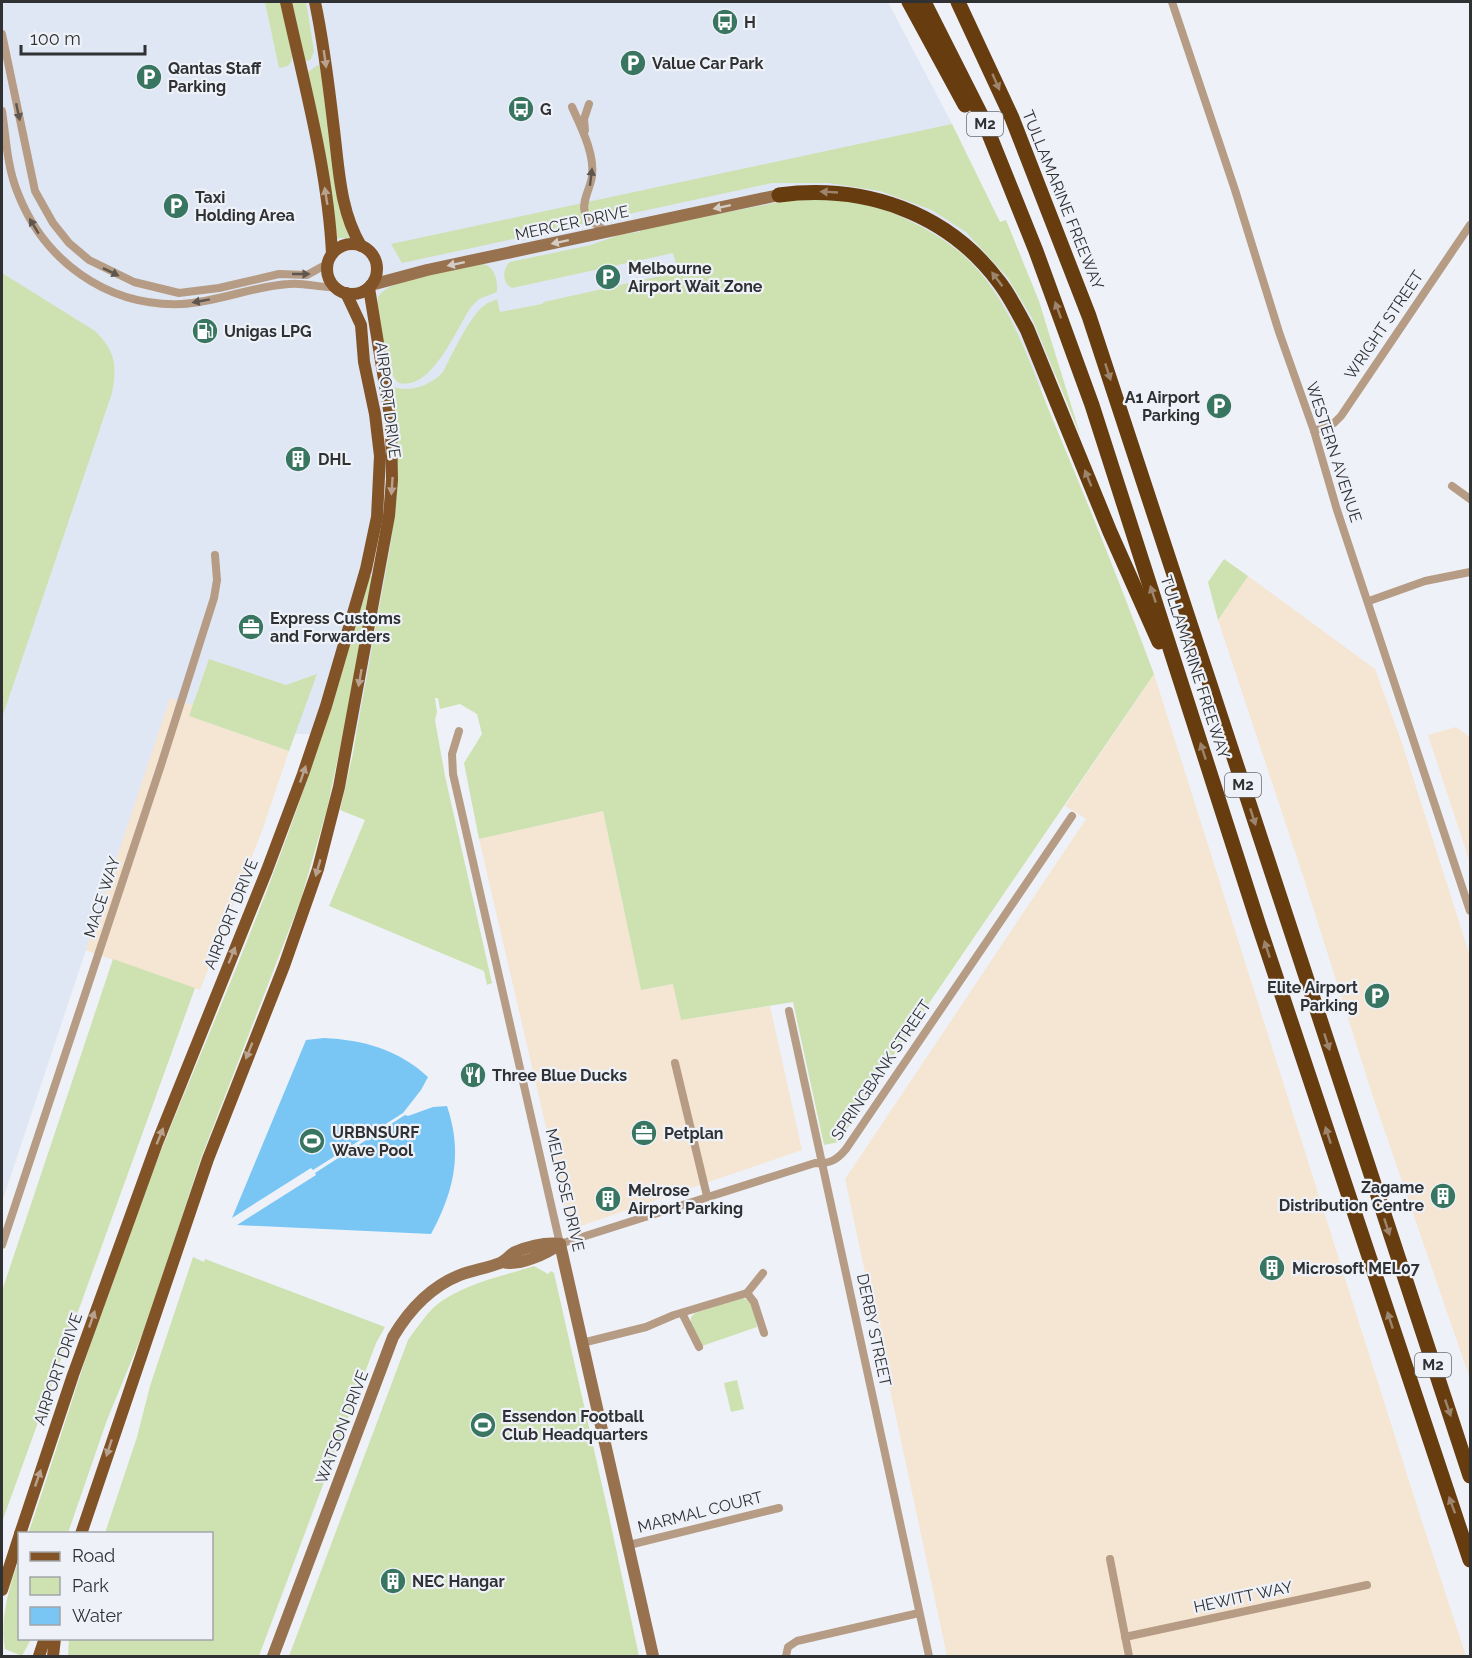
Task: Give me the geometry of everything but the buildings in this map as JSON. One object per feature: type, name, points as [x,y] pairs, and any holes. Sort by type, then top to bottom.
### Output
[{"type":"highway","points":[[909,2],[959,93],[1036,250]]},
{"type":"highway","name":"TULLAMARINE FREEWAY","points":[[924,2],[983,119],[1036,250],[1092,405],[1267,949],[1470,1560]]},
{"type":"highway","name":"TULLAMARINE FREEWAY","points":[[958,2],[1027,154],[1089,316],[1470,1476]]},
{"type":"highway","points":[[967,2],[973,15],[971,29]]},
{"type":"highway","points":[[779,195],[829,192],[878,200],[902,208],[949,232],[976,255],[999,282],[1026,329],[1110,532],[1190,710]]},
{"type":"main road","points":[[286,2],[323,174],[330,219],[327,273],[334,287],[346,293],[356,294],[370,286],[376,275],[375,261],[350,227],[340,184],[326,63],[315,2]]},
{"type":"main road","points":[[329,259],[345,245],[362,246]]},
{"type":"main road","name":"AIRPORT DRIVE","points":[[81,1532],[208,1159],[308,899],[339,787],[389,516],[392,480],[391,422],[370,286]]},
{"type":"main road","name":"AIRPORT DRIVE","points":[[21,1532],[77,1364],[157,1143],[267,870],[303,774],[366,569],[376,517],[380,456],[375,414],[364,362],[361,325],[346,293]]},
{"type":"main road","name":"AIRPORT DRIVE","points":[[2,1590],[18,1540]]},
{"type":"main road","points":[[39,1656],[44,1640]]},
{"type":"main road","points":[[53,1656],[54,1640]]},
{"type":"street","name":"WESTERN AVENUE","points":[[1172,2],[1470,911]]},
{"type":"street","points":[[2,34],[35,191],[53,223],[69,243],[89,260],[134,282],[179,293],[219,288],[276,274],[307,275],[329,259]]},
{"type":"street","points":[[585,140],[584,119],[588,104]]},
{"type":"street","points":[[572,107],[585,140],[593,175],[585,201],[585,211],[607,232]]},
{"type":"street","points":[[2,111],[13,176],[28,216],[41,238],[59,259],[91,282],[129,297],[175,304],[288,284],[334,287]]},
{"type":"street","name":"MERCER DRIVE","points":[[370,286],[427,270],[779,195]]},
{"type":"street","name":"WRIGHT STREET","points":[[1314,431],[1334,423],[1341,416],[1470,227]]},
{"type":"street","points":[[1452,486],[1470,499]]},
{"type":"street","name":"MACE WAY","points":[[2,1245],[214,598],[217,580],[215,555]]},
{"type":"street","points":[[1369,601],[1425,581],[1470,572]]},
{"type":"street","name":"MELROSE DRIVE","points":[[459,730],[452,754],[453,774],[653,1656]]},
{"type":"street","name":"SPRINGBANK STREET","points":[[560,1244],[815,1163],[834,1161],[846,1149],[1072,816]]},
{"type":"street","name":"DERBY STREET","points":[[789,1011],[929,1656]]},
{"type":"street","points":[[675,1063],[707,1196]]},
{"type":"street","name":"WATSON DRIVE","points":[[273,1656],[393,1337],[407,1316],[434,1290],[460,1275],[503,1262],[511,1264],[548,1252],[560,1244]]},
{"type":"street","points":[[582,1343],[646,1327],[747,1293],[763,1273]]},
{"type":"street","points":[[747,1293],[754,1302],[764,1333]]},
{"type":"street","points":[[682,1313],[699,1347]]},
{"type":"street","name":"MARMAL COURT","points":[[629,1545],[778,1508]]},
{"type":"street","points":[[1110,1559],[1129,1656]]},
{"type":"street","name":"HEWITT WAY","points":[[1125,1637],[1367,1585]]},
{"type":"street","points":[[786,1656],[788,1647],[797,1641],[920,1613]]},
{"type":"shaded area","points":[[2,2],[888,2],[952,124],[1000,223],[1056,374],[1031,398],[489,687],[422,701],[430,735],[285,734],[170,698],[2,1202]]},
{"type":"shaded area","points":[[344,385],[189,716],[289,751],[262,831],[200,990],[85,950],[15,1162],[2,782]]},
{"type":"shaded area","points":[[1248,576],[1375,669],[1402,743],[1470,956],[1470,1379],[1373,1097],[1218,620]]},
{"type":"shaded area","points":[[1154,674],[1466,1656],[947,1656],[845,1179],[1086,819],[1065,806]]},
{"type":"shaded area","points":[[1456,727],[1470,737],[1470,863],[1428,735]]},
{"type":"shaded area","points":[[603,811],[641,990],[674,984],[681,1020],[770,1006],[802,1150],[578,1227],[568,1222],[479,839]]},
{"type":"green space","points":[[265,2],[281,2],[292,56],[290,63],[284,67],[279,68]]},
{"type":"green space","points":[[291,2],[306,2],[314,51],[308,61],[303,59]]},
{"type":"green space","points":[[320,66],[342,214],[349,238],[337,238],[308,72]]},
{"type":"green space","points":[[952,124],[1000,222],[1006,220],[1039,301],[1081,437],[1032,318],[1008,278],[966,232],[932,210],[880,191],[828,183],[772,183],[402,263],[391,244]]},
{"type":"green space","points":[[795,199],[845,200],[891,212],[952,246],[980,273],[995,292],[1028,357],[1154,674],[897,1050],[839,1142],[824,1145],[793,1002],[681,1020],[673,984],[641,990],[603,811],[479,839],[464,763],[482,734],[477,714],[460,704],[440,709],[438,698],[435,698],[437,712],[435,720],[445,776],[492,983],[487,985],[484,971],[329,906],[365,820],[340,810],[352,758],[390,548],[397,496],[398,440],[391,386],[412,389],[438,377],[473,317],[486,304],[497,299],[500,312],[678,272],[673,253],[512,288],[506,283],[504,276],[510,262],[591,245],[622,234],[640,232],[640,229]]},
{"type":"green space","points":[[483,264],[495,275],[497,292],[479,299],[471,307],[442,356],[422,378],[411,383],[399,383],[390,369],[379,325],[378,298],[394,285],[408,280]]},
{"type":"green space","points":[[2,273],[95,331],[111,352],[114,374],[112,393],[2,718]]},
{"type":"green space","points":[[1224,559],[1248,576],[1218,620],[1208,582]]},
{"type":"green space","points":[[370,576],[376,577],[327,809],[301,899],[201,1158],[149,1318],[107,1420],[68,1532],[29,1532],[107,1293],[136,1214],[262,903],[327,718]]},
{"type":"green space","points":[[209,659],[286,685],[317,674],[289,751],[189,716]]},
{"type":"green space","points":[[113,959],[195,988],[2,1522],[2,1291]]},
{"type":"green space","points":[[193,1257],[204,1262],[205,1259],[385,1327],[376,1343],[259,1656],[68,1656],[69,1640],[213,1640],[213,1532],[105,1532],[137,1437],[150,1386]]},
{"type":"green space","name":"Essendon Football Club Headquarters","points":[[534,1266],[548,1274],[551,1271],[554,1273],[639,1656],[289,1656],[408,1340],[434,1307],[456,1292]]},
{"type":"green space","points":[[743,1298],[752,1306],[757,1327],[702,1346],[691,1326],[691,1317],[695,1313]]},
{"type":"green space","points":[[737,1380],[744,1409],[731,1412],[724,1383]]},
{"type":"green space","points":[[18,1562],[18,1640],[30,1640],[22,1656],[5,1649],[6,1603]]},
{"type":"water","name":"URBNSURF Wave Pool","points":[[324,1038],[352,1041],[379,1048],[405,1059],[428,1077],[403,1113],[232,1218],[306,1040]]},
{"type":"water","name":"URBNSURF Wave Pool","points":[[447,1106],[454,1140],[454,1172],[445,1203],[431,1234],[237,1225],[405,1115],[433,1107]]},
{"type":"place","name":"H","points":[[725,22]]},
{"type":"place","name":"Value Car Park","points":[[633,63]]},
{"type":"place","name":"Qantas Staff Parking","points":[[149,77]]},
{"type":"place","name":"G","points":[[521,109]]},
{"type":"place","name":"Taxi Holding Area","points":[[176,206]]},
{"type":"place","name":"Melbourne Airport Wait Zone","points":[[608,277]]},
{"type":"place","name":"Unigas LPG","points":[[205,331]]},
{"type":"place","name":"A1 Airport Parking","points":[[1219,406]]},
{"type":"place","name":"DHL","points":[[298,459]]},
{"type":"place","name":"Express Customs and Forwarders","points":[[251,627]]},
{"type":"place","name":"Elite Airport Parking","points":[[1377,996]]},
{"type":"place","name":"Three Blue Ducks","points":[[473,1075]]},
{"type":"place","name":"Petplan","points":[[644,1133]]},
{"type":"place","name":"URBNSURF Wave Pool","points":[[312,1141]]},
{"type":"place","name":"Zagame Distribution Centre","points":[[1443,1196]]},
{"type":"place","name":"Melrose Airport Parking","points":[[608,1199]]},
{"type":"place","name":"Microsoft MEL07","points":[[1272,1268]]},
{"type":"place","name":"Essendon Football Club Headquarters","points":[[483,1425]]},
{"type":"place","name":"NEC Hangar","points":[[393,1581]]}]
